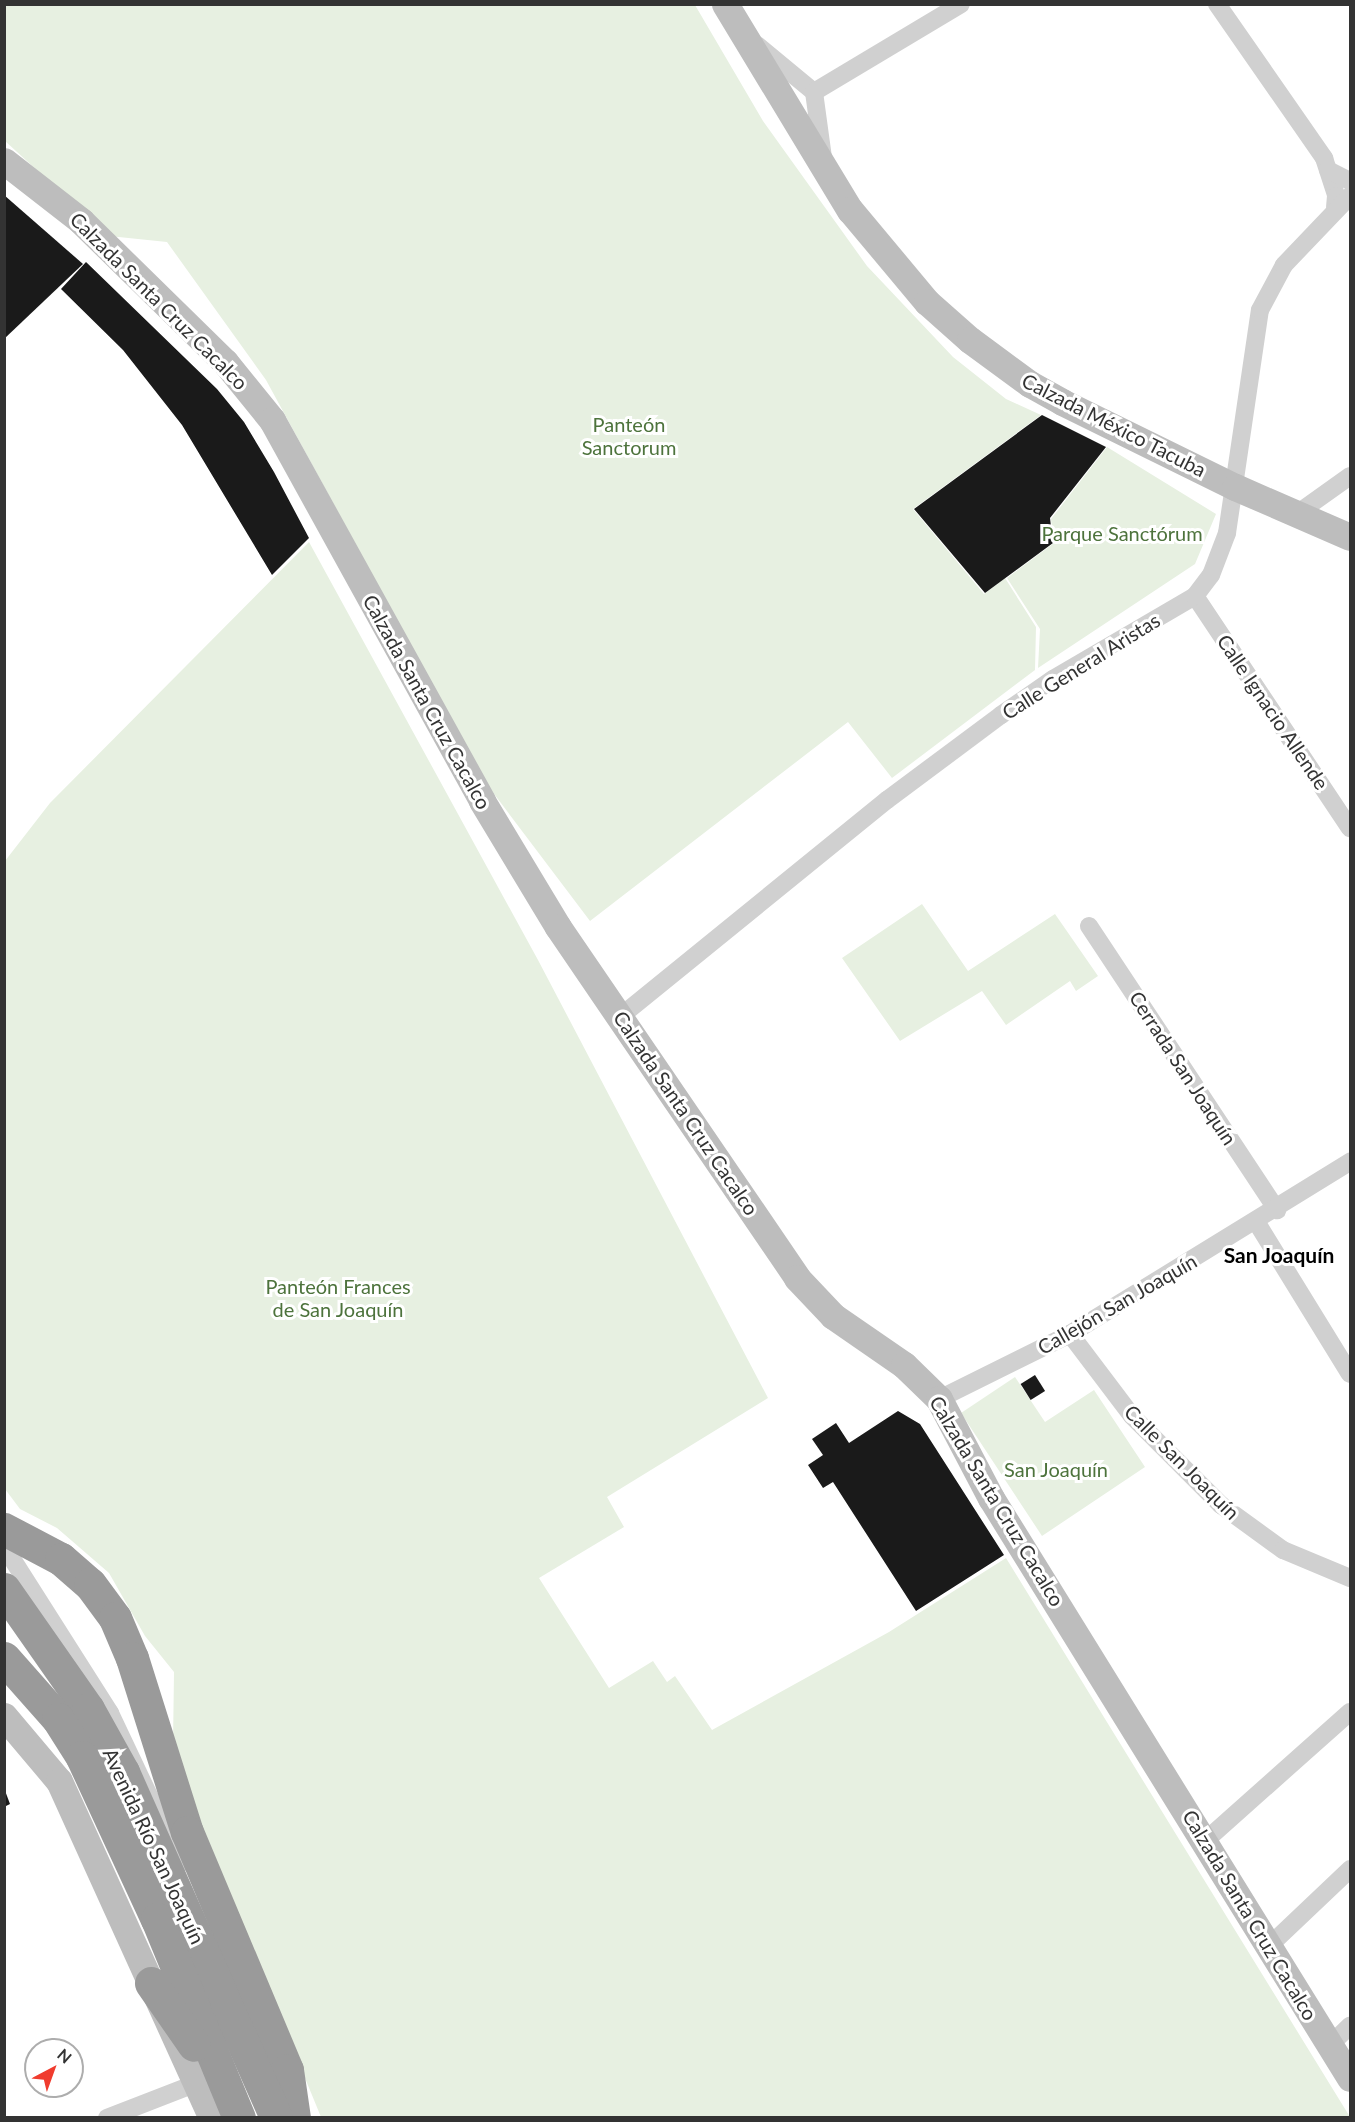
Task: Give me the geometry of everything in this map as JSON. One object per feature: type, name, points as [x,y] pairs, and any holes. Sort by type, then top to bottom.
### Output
[{"type":"highway","points":[[4,1529],[61,1559],[90,1584],[115,1618],[132,1658],[165,1771],[291,2104]]},
{"type":"highway","name":"Avenida Río San Joaquín","points":[[4,1589],[65,1674],[123,1772],[291,2104]]},
{"type":"highway","name":"Avenida Río San Joaquín","points":[[4,1658],[58,1719],[82,1757],[157,1919],[228,2114]]},
{"type":"highway","points":[[151,1983],[228,2114]]},
{"type":"street","points":[[813,92],[961,4]]},
{"type":"street","points":[[1217,4],[1324,158],[1336,196],[1335,207]]},
{"type":"street","points":[[729,13],[813,92],[824,170]]},
{"type":"street","name":"Calzada México Tacuba","points":[[729,13],[824,170],[874,241],[919,293],[994,359],[1062,402],[1234,486],[1350,537]]},
{"type":"street","name":"Calzada Santa Cruz Cacalco","points":[[4,161],[81,221],[225,363],[272,420],[529,883],[808,1291],[833,1316],[904,1365],[939,1399],[992,1498],[1350,2078]]},
{"type":"street","points":[[1328,170],[1350,180]]},
{"type":"street","name":"Calle General Aristas","points":[[621,1016],[887,800],[1001,715],[1053,679],[1195,596],[1220,556],[1234,486],[1260,310],[1284,265],[1335,207],[1350,196]]},
{"type":"street","points":[[1298,513],[1350,476]]},
{"type":"street","name":"Calle Ignacio Allende","points":[[1195,596],[1350,828]]},
{"type":"street","name":"Cerrada San Joaquín","points":[[1089,926],[1277,1210]]},
{"type":"street","name":"Callejón San Joaquín","points":[[939,1399],[1070,1334],[1257,1223],[1350,1162]]},
{"type":"street","points":[[1257,1223],[1350,1374]]},
{"type":"street","name":"Calle San Joaquín","points":[[1070,1334],[1132,1416],[1221,1505],[1282,1550],[1350,1578]]},
{"type":"street","points":[[4,1546],[110,1713],[156,1805],[213,1937],[291,2104]]},
{"type":"street","points":[[1205,1841],[1350,1712]]},
{"type":"street","points":[[8,1721],[59,1781],[196,2083],[228,2114]]},
{"type":"street","points":[[1269,1946],[1350,1869]]},
{"type":"street","points":[[1329,2045],[1350,2026]]},
{"type":"street","points":[[107,2118],[196,2083]]},
{"type":"green space","name":"Panteón Sanctorum","points":[[5,5],[695,5],[763,121],[867,266],[953,357],[1006,399],[1041,415],[913,509],[984,594],[1005,578],[1036,627],[1035,670],[892,778],[848,722],[590,921],[485,782],[266,380],[167,242],[109,236],[5,141]]},
{"type":"green space","name":"Parque Sanctórum","points":[[1107,447],[1216,514],[1195,564],[1038,668],[1040,629],[1007,578],[1054,543],[1051,519]]},
{"type":"green space","name":"Panteón Frances de San Joaquín","points":[[309,542],[538,960],[768,1398],[607,1497],[624,1527],[539,1578],[609,1688],[653,1661],[667,1682],[675,1676],[712,1730],[889,1632],[1006,1558],[1350,2117],[321,2117],[201,1825],[173,1743],[174,1672],[145,1636],[109,1573],[57,1528],[20,1509],[5,1489],[5,861],[50,803]]},
{"type":"green space","points":[[922,904],[968,971],[1055,914],[1098,976],[1076,991],[1070,981],[1006,1025],[982,991],[900,1041],[842,958]]},
{"type":"green space","name":"San Joaquín","points":[[1015,1377],[1045,1422],[1094,1390],[1145,1467],[1042,1536],[961,1413]]},
{"type":"building","points":[[4,195],[83,264],[4,339]]},
{"type":"building","points":[[86,262],[217,389],[244,422],[274,472],[309,538],[272,575],[182,425],[123,350],[61,289]]},
{"type":"building","points":[[1042,415],[1106,447],[1050,518],[1053,543],[985,593],[914,509]]},
{"type":"building","points":[[1035,1375],[1045,1391],[1031,1400],[1021,1384]]},
{"type":"building","points":[[898,1411],[920,1424],[1004,1555],[916,1611],[833,1482],[823,1488],[808,1465],[823,1455],[812,1439],[836,1423],[849,1443]]},
{"type":"building","points":[[4,1788],[10,1804],[4,1807]]},
{"type":"district","name":"San Joaquín","points":[[1279,1255]]}]
